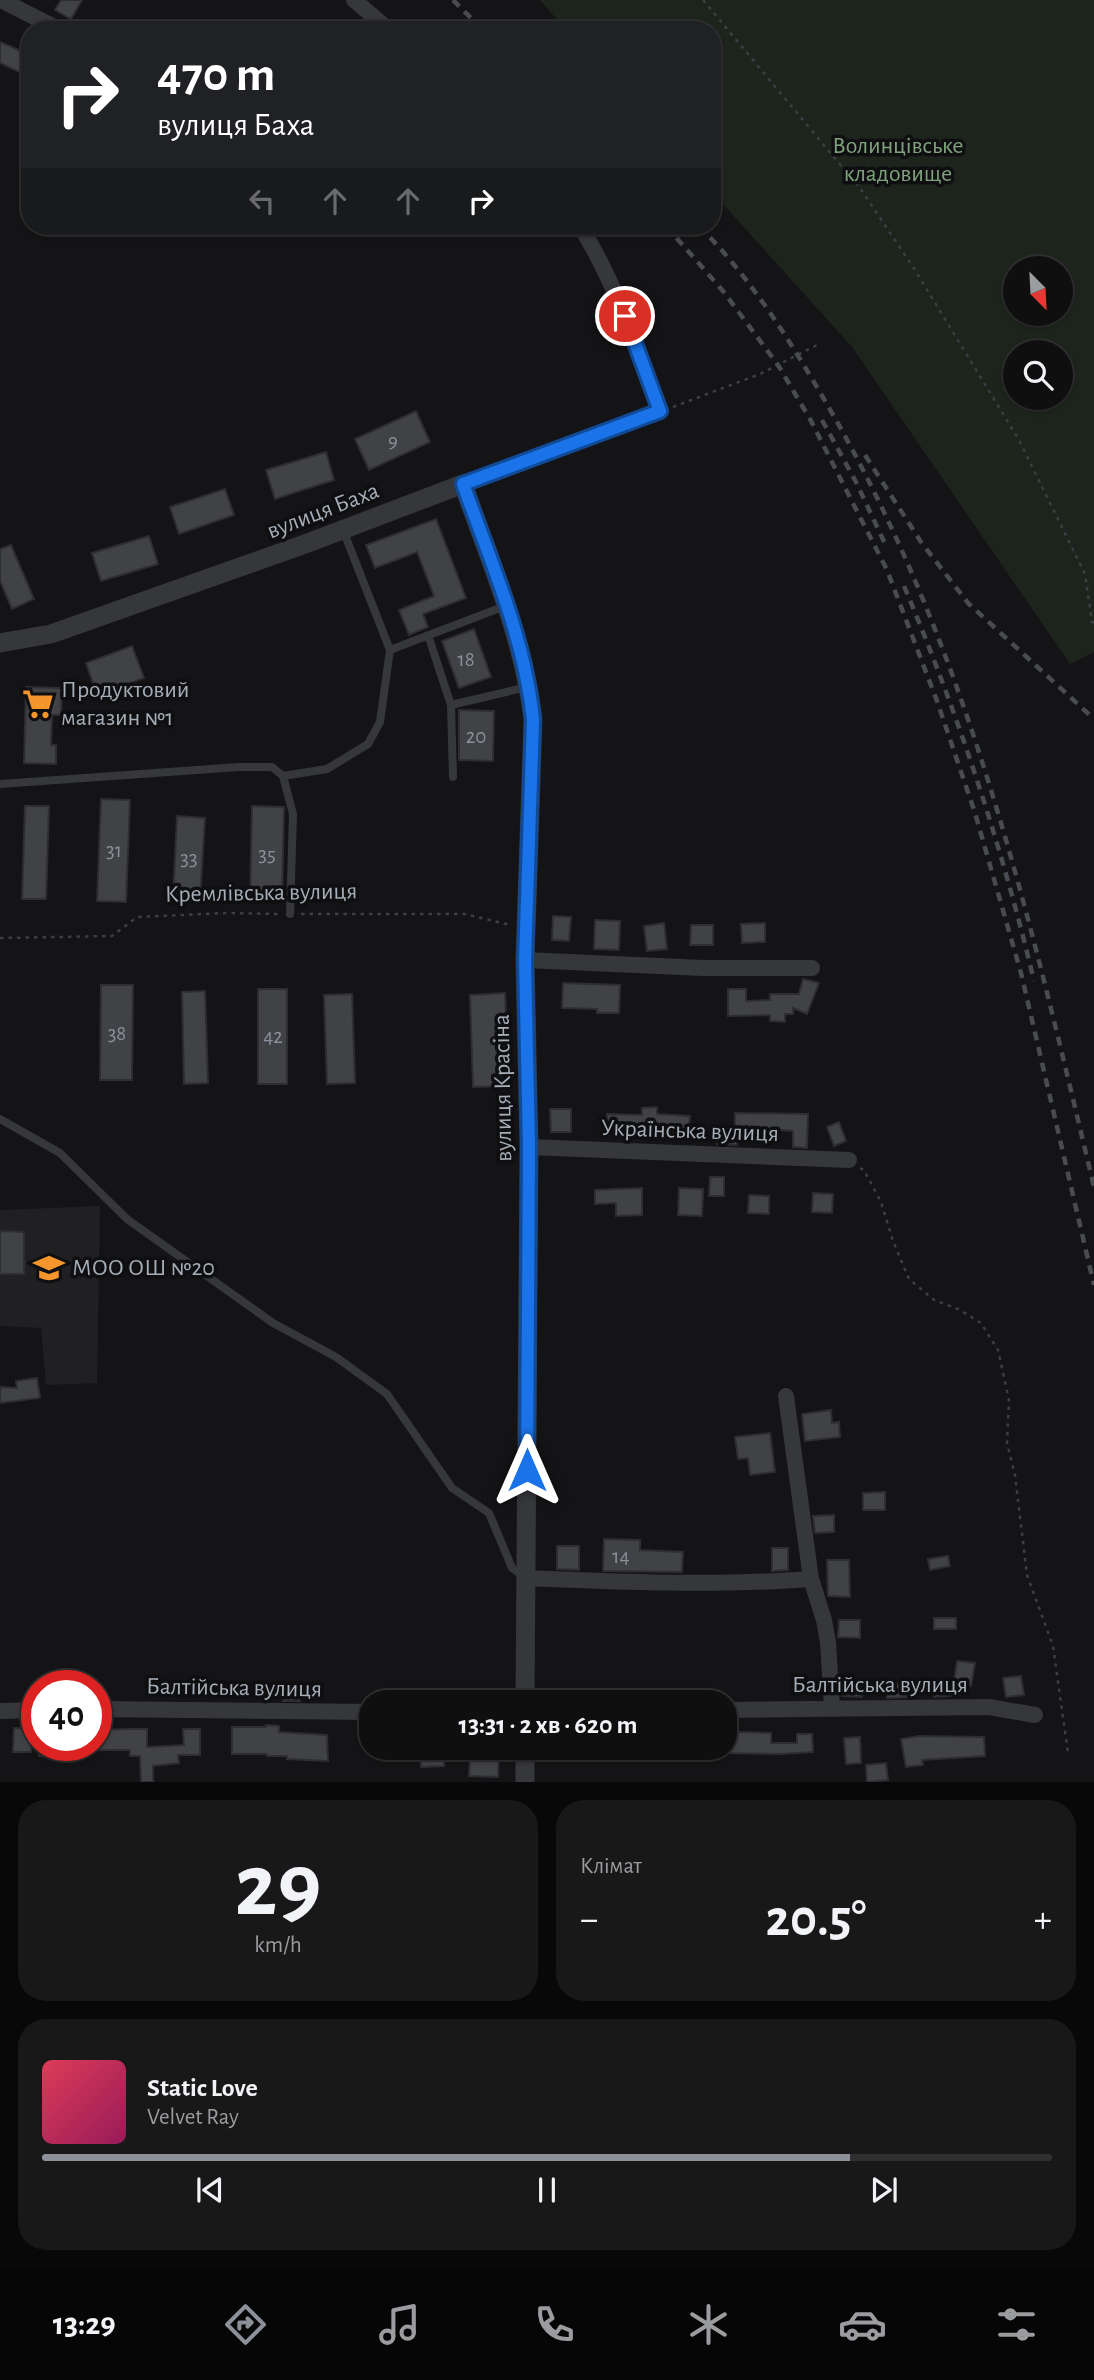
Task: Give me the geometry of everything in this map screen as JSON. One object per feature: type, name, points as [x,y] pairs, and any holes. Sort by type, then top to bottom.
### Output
[{"type":"street","points":[[1,0],[42,21]]},
{"type":"street","points":[[354,0],[379,21]]},
{"type":"street","points":[[586,235],[616,292],[660,411]]},
{"type":"street","name":"вулиця Баха","points":[[0,643],[51,634],[343,530],[660,411]]},
{"type":"street","name":"вулиця Красіна","points":[[463,484],[520,650],[530,686],[533,720],[525,960],[529,1147],[525,1690]]},
{"type":"street","points":[[525,960],[703,968],[812,968]]},
{"type":"street","name":"Українська вулиця","points":[[529,1147],[849,1160]]},
{"type":"street","points":[[786,1396],[811,1578],[828,1642],[832,1707]]},
{"type":"street","points":[[526,1578],[644,1583],[739,1583],[811,1578]]},
{"type":"street","name":"Балтійська вулиця","points":[[737,1710],[989,1707],[1035,1716]]},
{"type":"street","name":"Балтійська вулиця","points":[[112,1709],[359,1713]]},
{"type":"street","points":[[0,1711],[21,1710]]},
{"type":"street","points":[[525,1760],[525,1782]]},
{"type":"lane","points":[[283,776],[327,769],[368,744],[380,722],[390,650],[343,530]]},
{"type":"lane","points":[[390,650],[505,606]]},
{"type":"lane","points":[[428,635],[451,705],[453,777]]},
{"type":"lane","points":[[451,705],[530,686]]},
{"type":"lane","points":[[0,784],[272,767],[283,776],[293,814],[290,914]]},
{"type":"lane","points":[[0,1119],[60,1153],[127,1219],[273,1323],[336,1357],[387,1394],[452,1488],[489,1513],[512,1568],[526,1578]]},
{"type":"path","points":[[703,0],[720,21]]},
{"type":"path","points":[[721,22],[862,191],[913,267],[1025,452],[1085,574],[1087,598],[1094,623]]},
{"type":"path","points":[[660,411],[715,393],[760,374],[821,343]]},
{"type":"path","name":"Кремлівська вулиця","points":[[0,938],[112,936],[137,917],[226,913],[465,914],[527,930]]},
{"type":"path","points":[[849,1160],[864,1170],[881,1202],[909,1279],[934,1300],[958,1309],[981,1323],[998,1350],[1009,1401],[1007,1443],[1016,1475],[1027,1575],[1052,1646],[1068,1753]]},
{"type":"shaded area","name":"МОО ОШ №20","points":[[100,1206],[97,1383],[46,1385],[41,1328],[0,1326],[0,1210]]},
{"type":"green space","name":"Волинцівське кладовище","points":[[540,0],[1094,0],[1094,652],[1070,664],[852,347],[721,202],[721,21],[558,21]]},
{"type":"building","points":[[61,0],[82,0],[71,19],[55,10]]},
{"type":"building","points":[[0,42],[21,51],[21,73],[0,63]]},
{"type":"building","points":[[416,411],[430,442],[369,470],[355,439]]},
{"type":"building","points":[[326,452],[334,480],[275,499],[266,470]]},
{"type":"building","points":[[225,489],[234,515],[179,534],[170,507]]},
{"type":"building","points":[[436,519],[466,598],[423,614],[428,627],[409,635],[399,610],[434,596],[417,552],[375,568],[366,545]]},
{"type":"building","points":[[149,536],[158,564],[101,581],[92,553]]},
{"type":"building","points":[[11,545],[34,599],[12,609],[0,581],[0,549]]},
{"type":"building","points":[[474,629],[491,677],[459,688],[442,641]]},
{"type":"building","points":[[132,646],[144,678],[97,695],[86,663]]},
{"type":"building","points":[[26,687],[62,688],[61,715],[52,715],[51,745],[56,745],[56,764],[24,763]]},
{"type":"building","points":[[459,710],[494,711],[493,761],[459,760]]},
{"type":"building","points":[[101,799],[130,800],[126,902],[97,901]]},
{"type":"building","points":[[25,806],[49,806],[46,899],[22,899]]},
{"type":"building","points":[[252,806],[284,807],[282,901],[250,901]]},
{"type":"building","points":[[177,816],[205,818],[200,899],[173,898]]},
{"type":"building","points":[[553,916],[571,917],[569,941],[552,940]]},
{"type":"building","points":[[595,920],[620,921],[619,950],[594,949]]},
{"type":"building","points":[[664,923],[667,949],[647,951],[644,926]]},
{"type":"building","points":[[765,923],[765,942],[742,943],[741,924]]},
{"type":"building","points":[[691,925],[713,925],[713,945],[690,945]]},
{"type":"building","points":[[803,979],[819,983],[807,1014],[793,1008],[793,1014],[785,1014],[785,1022],[770,1021],[770,1015],[728,1016],[728,989],[746,989],[746,1001],[770,1000],[770,994],[799,994]]},
{"type":"building","points":[[563,983],[620,985],[619,1013],[562,1008]]},
{"type":"building","points":[[101,985],[133,985],[132,1080],[100,1080]]},
{"type":"building","points":[[258,989],[287,989],[287,1084],[258,1084]]},
{"type":"building","points":[[205,991],[208,1083],[184,1084],[182,992]]},
{"type":"building","points":[[505,993],[509,1086],[473,1087],[470,995]]},
{"type":"building","points":[[352,994],[355,1083],[327,1084],[324,995]]},
{"type":"building","points":[[657,1107],[657,1114],[690,1116],[688,1134],[666,1133],[666,1127],[630,1128],[629,1133],[606,1132],[607,1114],[642,1115],[642,1108]]},
{"type":"building","points":[[550,1109],[571,1109],[571,1132],[551,1132]]},
{"type":"building","points":[[735,1113],[808,1114],[807,1148],[793,1147],[793,1131],[735,1127]]},
{"type":"building","points":[[839,1122],[846,1141],[834,1146],[827,1127]]},
{"type":"building","points":[[717,1131],[738,1132],[737,1145],[717,1144]]},
{"type":"building","points":[[710,1177],[724,1177],[724,1196],[709,1196]]},
{"type":"building","points":[[642,1188],[642,1215],[616,1216],[616,1203],[595,1204],[595,1190]]},
{"type":"building","points":[[679,1188],[703,1189],[702,1216],[678,1215]]},
{"type":"building","points":[[813,1193],[833,1194],[832,1213],[812,1212]]},
{"type":"building","points":[[749,1195],[769,1196],[769,1214],[748,1213]]},
{"type":"building","points":[[0,1231],[24,1232],[24,1274],[0,1274]]},
{"type":"building","points":[[37,1378],[40,1398],[0,1403],[0,1387],[17,1388],[16,1381]]},
{"type":"building","points":[[831,1410],[832,1423],[839,1422],[840,1437],[805,1441],[802,1414]]},
{"type":"building","points":[[770,1433],[775,1472],[750,1475],[748,1458],[738,1459],[735,1437]]},
{"type":"building","points":[[885,1492],[885,1510],[863,1510],[863,1493]]},
{"type":"building","points":[[834,1515],[834,1532],[815,1533],[813,1516]]},
{"type":"building","points":[[604,1539],[640,1540],[640,1550],[683,1552],[682,1572],[603,1571]]},
{"type":"building","points":[[557,1546],[579,1546],[579,1570],[557,1569]]},
{"type":"building","points":[[772,1548],[788,1548],[788,1570],[772,1571]]},
{"type":"building","points":[[948,1556],[950,1566],[930,1570],[928,1559]]},
{"type":"building","points":[[827,1560],[849,1560],[850,1597],[828,1596]]},
{"type":"building","points":[[934,1618],[956,1618],[956,1629],[934,1629]]},
{"type":"building","points":[[839,1620],[860,1620],[860,1638],[838,1637]]},
{"type":"building","points":[[957,1661],[975,1663],[971,1686],[959,1684],[960,1695],[934,1697],[933,1683],[954,1682]]},
{"type":"building","points":[[1021,1676],[1024,1695],[1006,1697],[1003,1678]]},
{"type":"building","points":[[841,1679],[863,1680],[862,1697],[842,1696]]},
{"type":"building","points":[[909,1683],[909,1697],[887,1698],[887,1684]]},
{"type":"building","points":[[284,1684],[300,1685],[300,1701],[283,1701]]},
{"type":"building","points":[[279,1726],[279,1732],[327,1735],[328,1761],[287,1759],[287,1756],[267,1754],[232,1754],[232,1727]]},
{"type":"building","points":[[14,1728],[21,1728],[21,1752],[13,1752]]},
{"type":"building","points":[[147,1729],[147,1747],[184,1745],[183,1729],[200,1729],[200,1755],[178,1755],[179,1763],[153,1766],[153,1782],[141,1782],[140,1756],[130,1756],[130,1750],[112,1750],[112,1730]]},
{"type":"building","points":[[737,1732],[771,1733],[771,1743],[797,1743],[797,1734],[812,1734],[813,1752],[737,1753]]},
{"type":"building","points":[[919,1736],[984,1737],[985,1756],[922,1760],[923,1765],[906,1767],[901,1739]]},
{"type":"building","points":[[860,1737],[861,1763],[846,1764],[844,1738]]},
{"type":"building","points":[[421,1760],[444,1760],[444,1766],[421,1767]]},
{"type":"building","points":[[470,1760],[499,1760],[498,1777],[469,1776]]},
{"type":"building","points":[[886,1763],[888,1780],[867,1782],[866,1765]]},
{"type":"railway","points":[[453,0],[474,21]]},
{"type":"railway","points":[[674,235],[723,291],[778,365],[810,419],[887,570],[937,701],[975,813],[1021,973],[1094,1285]]},
{"type":"railway","points":[[708,235],[753,289],[814,382],[878,499],[920,593],[990,786],[1045,985],[1094,1187]]},
{"type":"railway","points":[[822,420],[856,482],[887,548]]},
{"type":"railway","points":[[865,455],[921,542],[968,603],[1094,719]]},
{"type":"railway","points":[[904,586],[943,683],[977,781],[1008,880],[1034,981]]},
{"type":"place","name":"Продуктовий магазин №1","points":[[38,704]]},
{"type":"place","name":"МОО ОШ №20","points":[[49,1268]]},
{"type":"route","points":[[527,1470],[529,1147],[525,960],[533,720],[530,686],[520,650],[463,484],[660,411],[625,316]]}]
